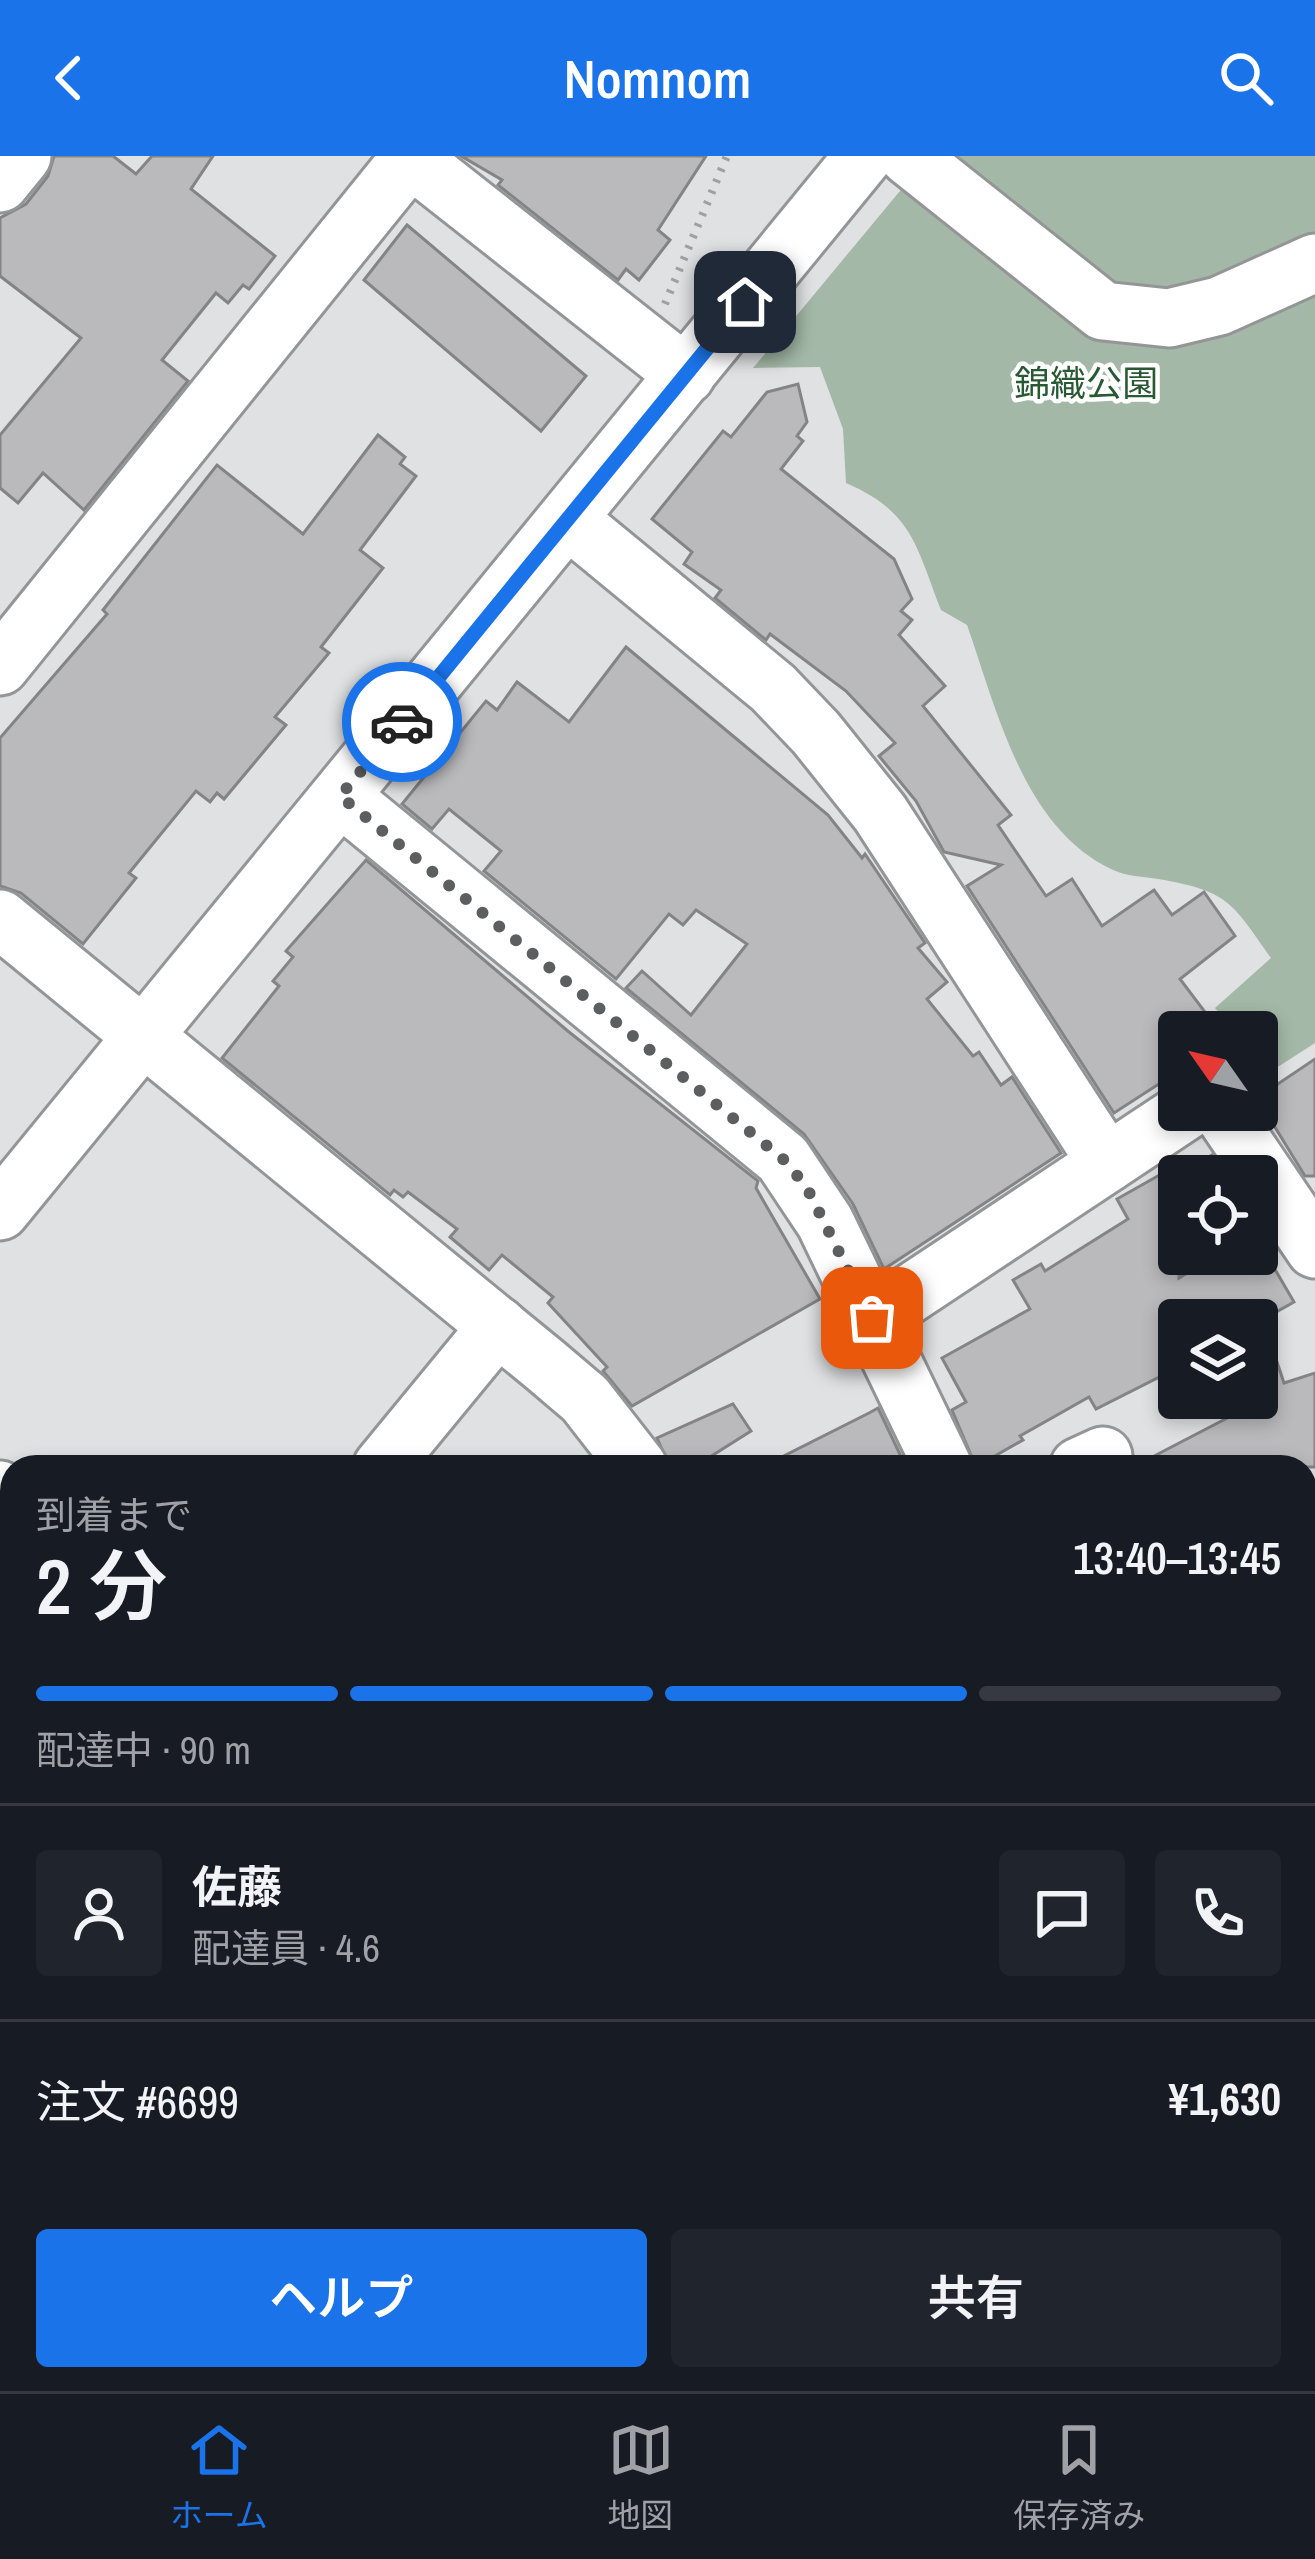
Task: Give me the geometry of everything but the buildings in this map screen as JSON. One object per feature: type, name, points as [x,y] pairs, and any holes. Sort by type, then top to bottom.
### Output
[{"type":"street","points":[[0,183],[22,156]]},
{"type":"street","points":[[0,1211],[864,156]]},
{"type":"street","points":[[908,156],[1103,310],[1169,318],[1220,306],[1315,263]]},
{"type":"street","points":[[0,666],[409,157],[686,376]]},
{"type":"street","points":[[569,520],[773,688],[840,760],[1107,1163]]},
{"type":"street","points":[[340,796],[783,1159],[806,1186],[937,1455]]},
{"type":"street","points":[[0,919],[585,1399],[629,1455]]},
{"type":"street","points":[[872,1318],[1158,1129]]},
{"type":"street","points":[[1235,1131],[1315,1249]]},
{"type":"street","points":[[392,1455],[498,1326]]},
{"type":"path","points":[[639,338],[669,298],[727,156]]},
{"type":"green space","name":"錦織公園","points":[[929,156],[1315,156],[1315,1043],[1278,1067],[1278,1011],[1215,1008],[1271,958],[1226,902],[1200,888],[1113,870],[1082,851],[1056,826],[1018,764],[967,625],[941,610],[918,549],[899,519],[846,483],[843,429],[820,367],[753,368]]},
{"type":"way so far","points":[[402,722],[340,796],[783,1159],[806,1186],[872,1318]]},
{"type":"route","points":[[402,722],[745,302]]}]
